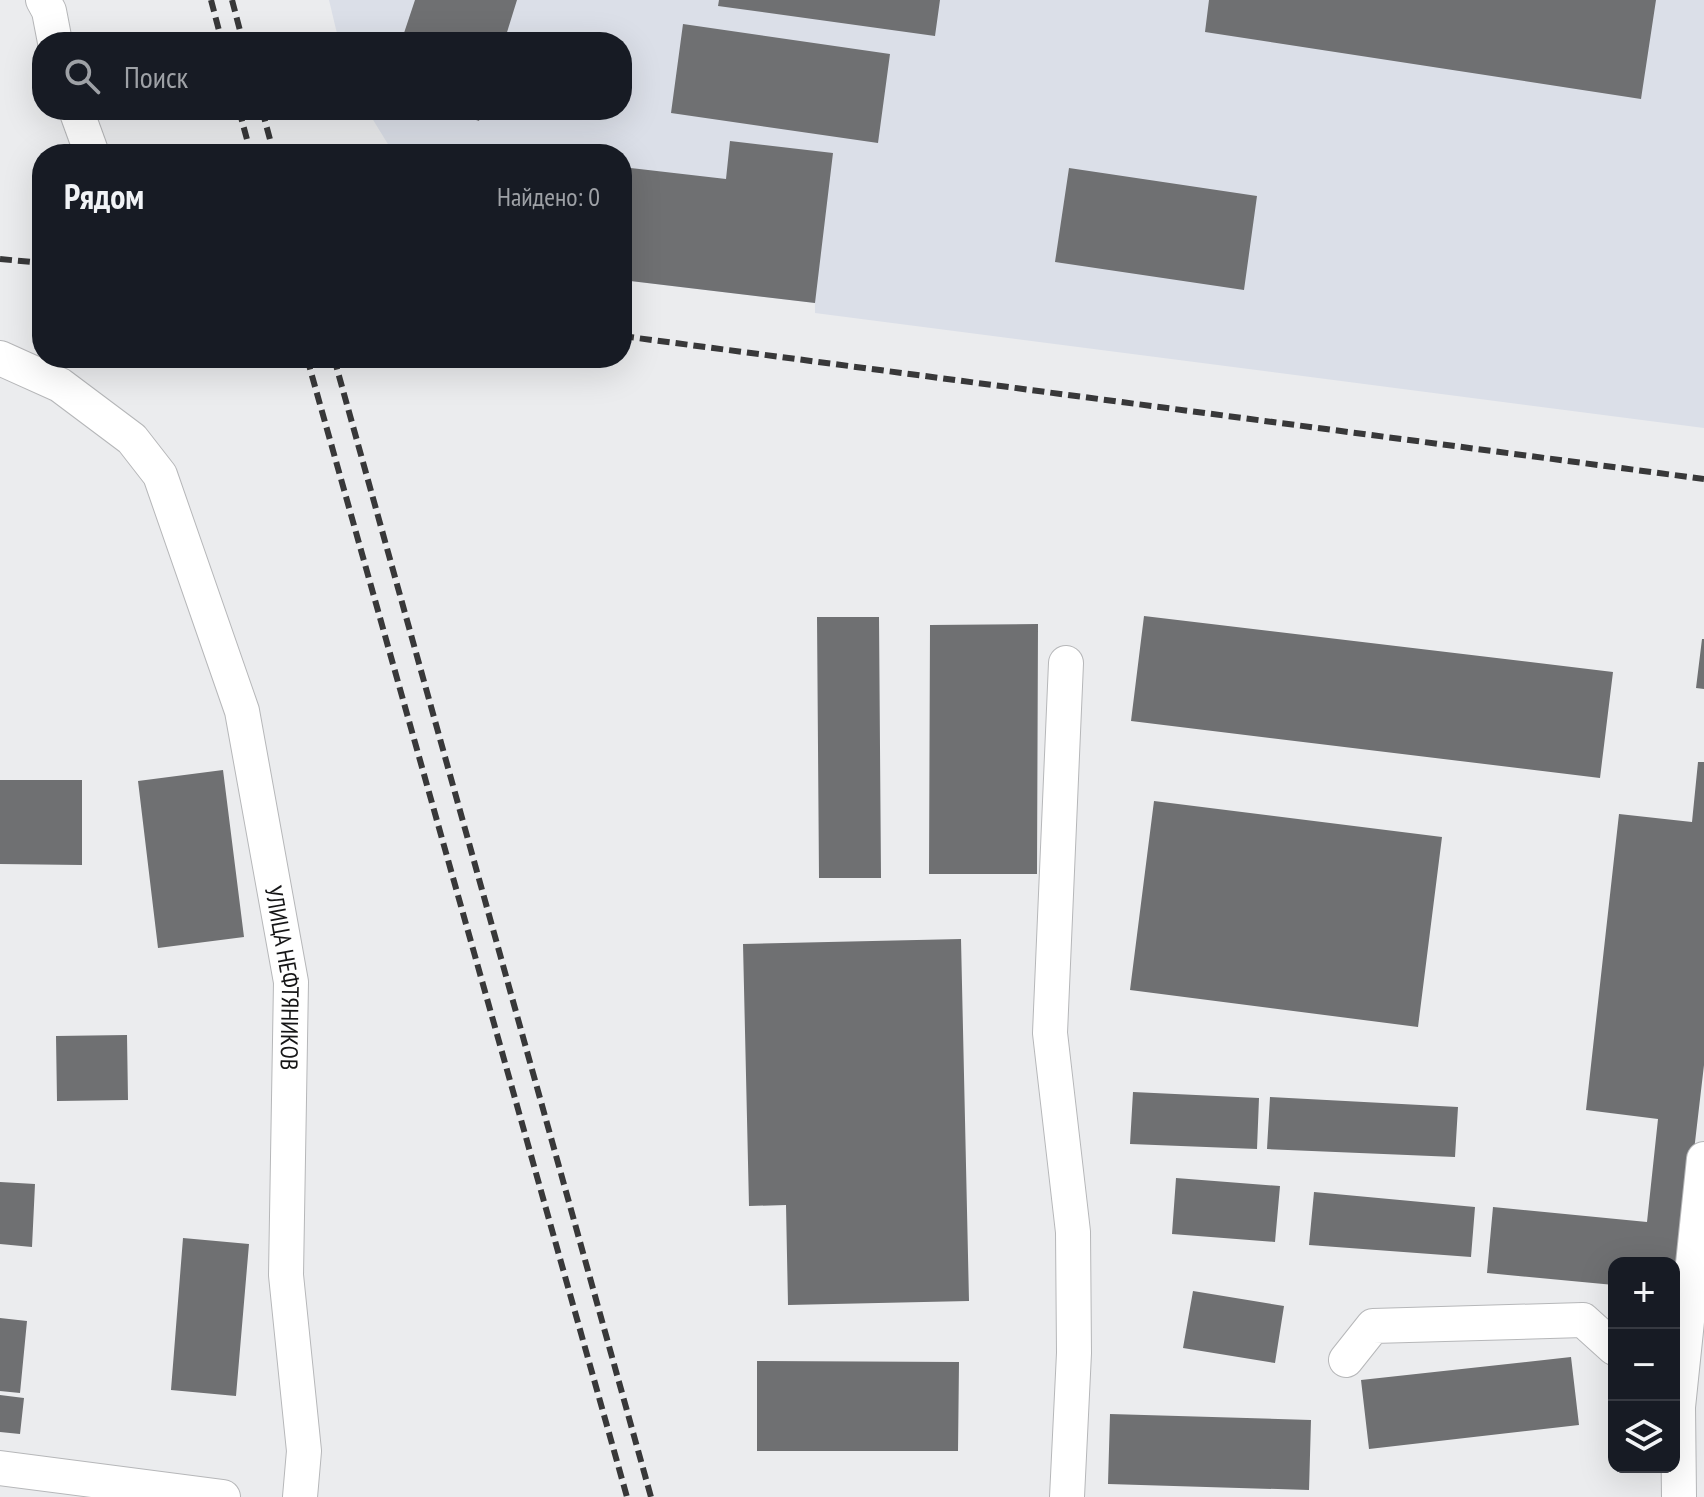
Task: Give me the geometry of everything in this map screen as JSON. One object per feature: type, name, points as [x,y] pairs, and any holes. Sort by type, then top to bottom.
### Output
[{"type":"street","points":[[43,0],[49,11],[53,32]]},
{"type":"street","points":[[80,120],[88,144]]},
{"type":"street","name":"УЛИЦА НЕФТЯНИКОВ","points":[[0,358],[60,385],[132,439],[160,475],[242,711],[291,982],[286,1275],[304,1451],[300,1497]]},
{"type":"street","points":[[1066,663],[1050,1033],[1073,1232],[1074,1353],[1067,1497]]},
{"type":"street","points":[[1676,1401],[1704,1159]]},
{"type":"street","points":[[1346,1360],[1373,1326],[1583,1320],[1608,1343]]},
{"type":"street","points":[[0,1468],[223,1497]]},
{"type":"street","points":[[1678,1473],[1679,1497]]},
{"type":"shaded area","points":[[329,0],[1704,0],[1704,428],[815,313],[815,303],[632,281],[632,144],[388,144],[373,120],[632,120],[632,32],[337,32]]},
{"type":"building","points":[[415,0],[517,0],[507,32],[404,32]]},
{"type":"building","points":[[719,0],[940,0],[935,36],[718,6]]},
{"type":"building","points":[[1209,0],[1656,0],[1641,99],[1205,32]]},
{"type":"building","points":[[683,24],[890,54],[878,143],[671,113]]},
{"type":"building","points":[[730,141],[833,153],[815,303],[632,281],[632,168],[726,179]]},
{"type":"building","points":[[1069,168],[1257,196],[1244,290],[1055,262]]},
{"type":"building","points":[[1144,616],[1613,672],[1600,778],[1131,721]]},
{"type":"building","points":[[817,617],[879,617],[881,878],[819,878]]},
{"type":"building","points":[[1038,624],[1037,874],[929,874],[930,625]]},
{"type":"building","points":[[1704,639],[1704,689],[1696,688]]},
{"type":"building","points":[[1698,762],[1704,762],[1704,1065],[1680,1271],[1680,1257],[1608,1257],[1608,1284],[1487,1273],[1493,1207],[1647,1222],[1658,1119],[1586,1110],[1619,814],[1692,822]]},
{"type":"building","points":[[223,770],[244,937],[158,948],[138,781]]},
{"type":"building","points":[[0,780],[82,780],[82,865],[0,864]]},
{"type":"building","points":[[1154,801],[1442,837],[1418,1027],[1130,990]]},
{"type":"building","points":[[961,939],[969,1301],[788,1305],[786,1205],[749,1206],[743,944]]},
{"type":"building","points":[[127,1035],[128,1100],[57,1101],[56,1036]]},
{"type":"building","points":[[1133,1092],[1259,1098],[1257,1149],[1130,1144]]},
{"type":"building","points":[[1270,1097],[1458,1107],[1455,1157],[1267,1149]]},
{"type":"building","points":[[1176,1178],[1280,1186],[1275,1242],[1172,1234]]},
{"type":"building","points":[[0,1182],[35,1184],[32,1247],[0,1244]]},
{"type":"building","points":[[1314,1192],[1475,1207],[1471,1257],[1309,1245]]},
{"type":"building","points":[[183,1238],[249,1244],[236,1396],[171,1390]]},
{"type":"building","points":[[1193,1291],[1284,1306],[1275,1363],[1183,1348]]},
{"type":"building","points":[[0,1318],[27,1321],[20,1393],[0,1391]]},
{"type":"building","points":[[1571,1357],[1579,1425],[1369,1449],[1361,1380]]},
{"type":"building","points":[[757,1361],[959,1362],[958,1451],[757,1451]]},
{"type":"building","points":[[0,1395],[24,1398],[20,1434],[0,1432]]},
{"type":"building","points":[[1110,1414],[1311,1420],[1309,1490],[1108,1484]]},
{"type":"railway","points":[[211,0],[219,32]]},
{"type":"railway","points":[[232,0],[240,32]]},
{"type":"railway","points":[[242,120],[248,144]]},
{"type":"railway","points":[[265,120],[271,144]]},
{"type":"railway","points":[[0,259],[32,262]]},
{"type":"railway","points":[[632,337],[1704,479]]},
{"type":"railway","points":[[310,368],[627,1497]]},
{"type":"railway","points":[[337,368],[651,1497]]}]
